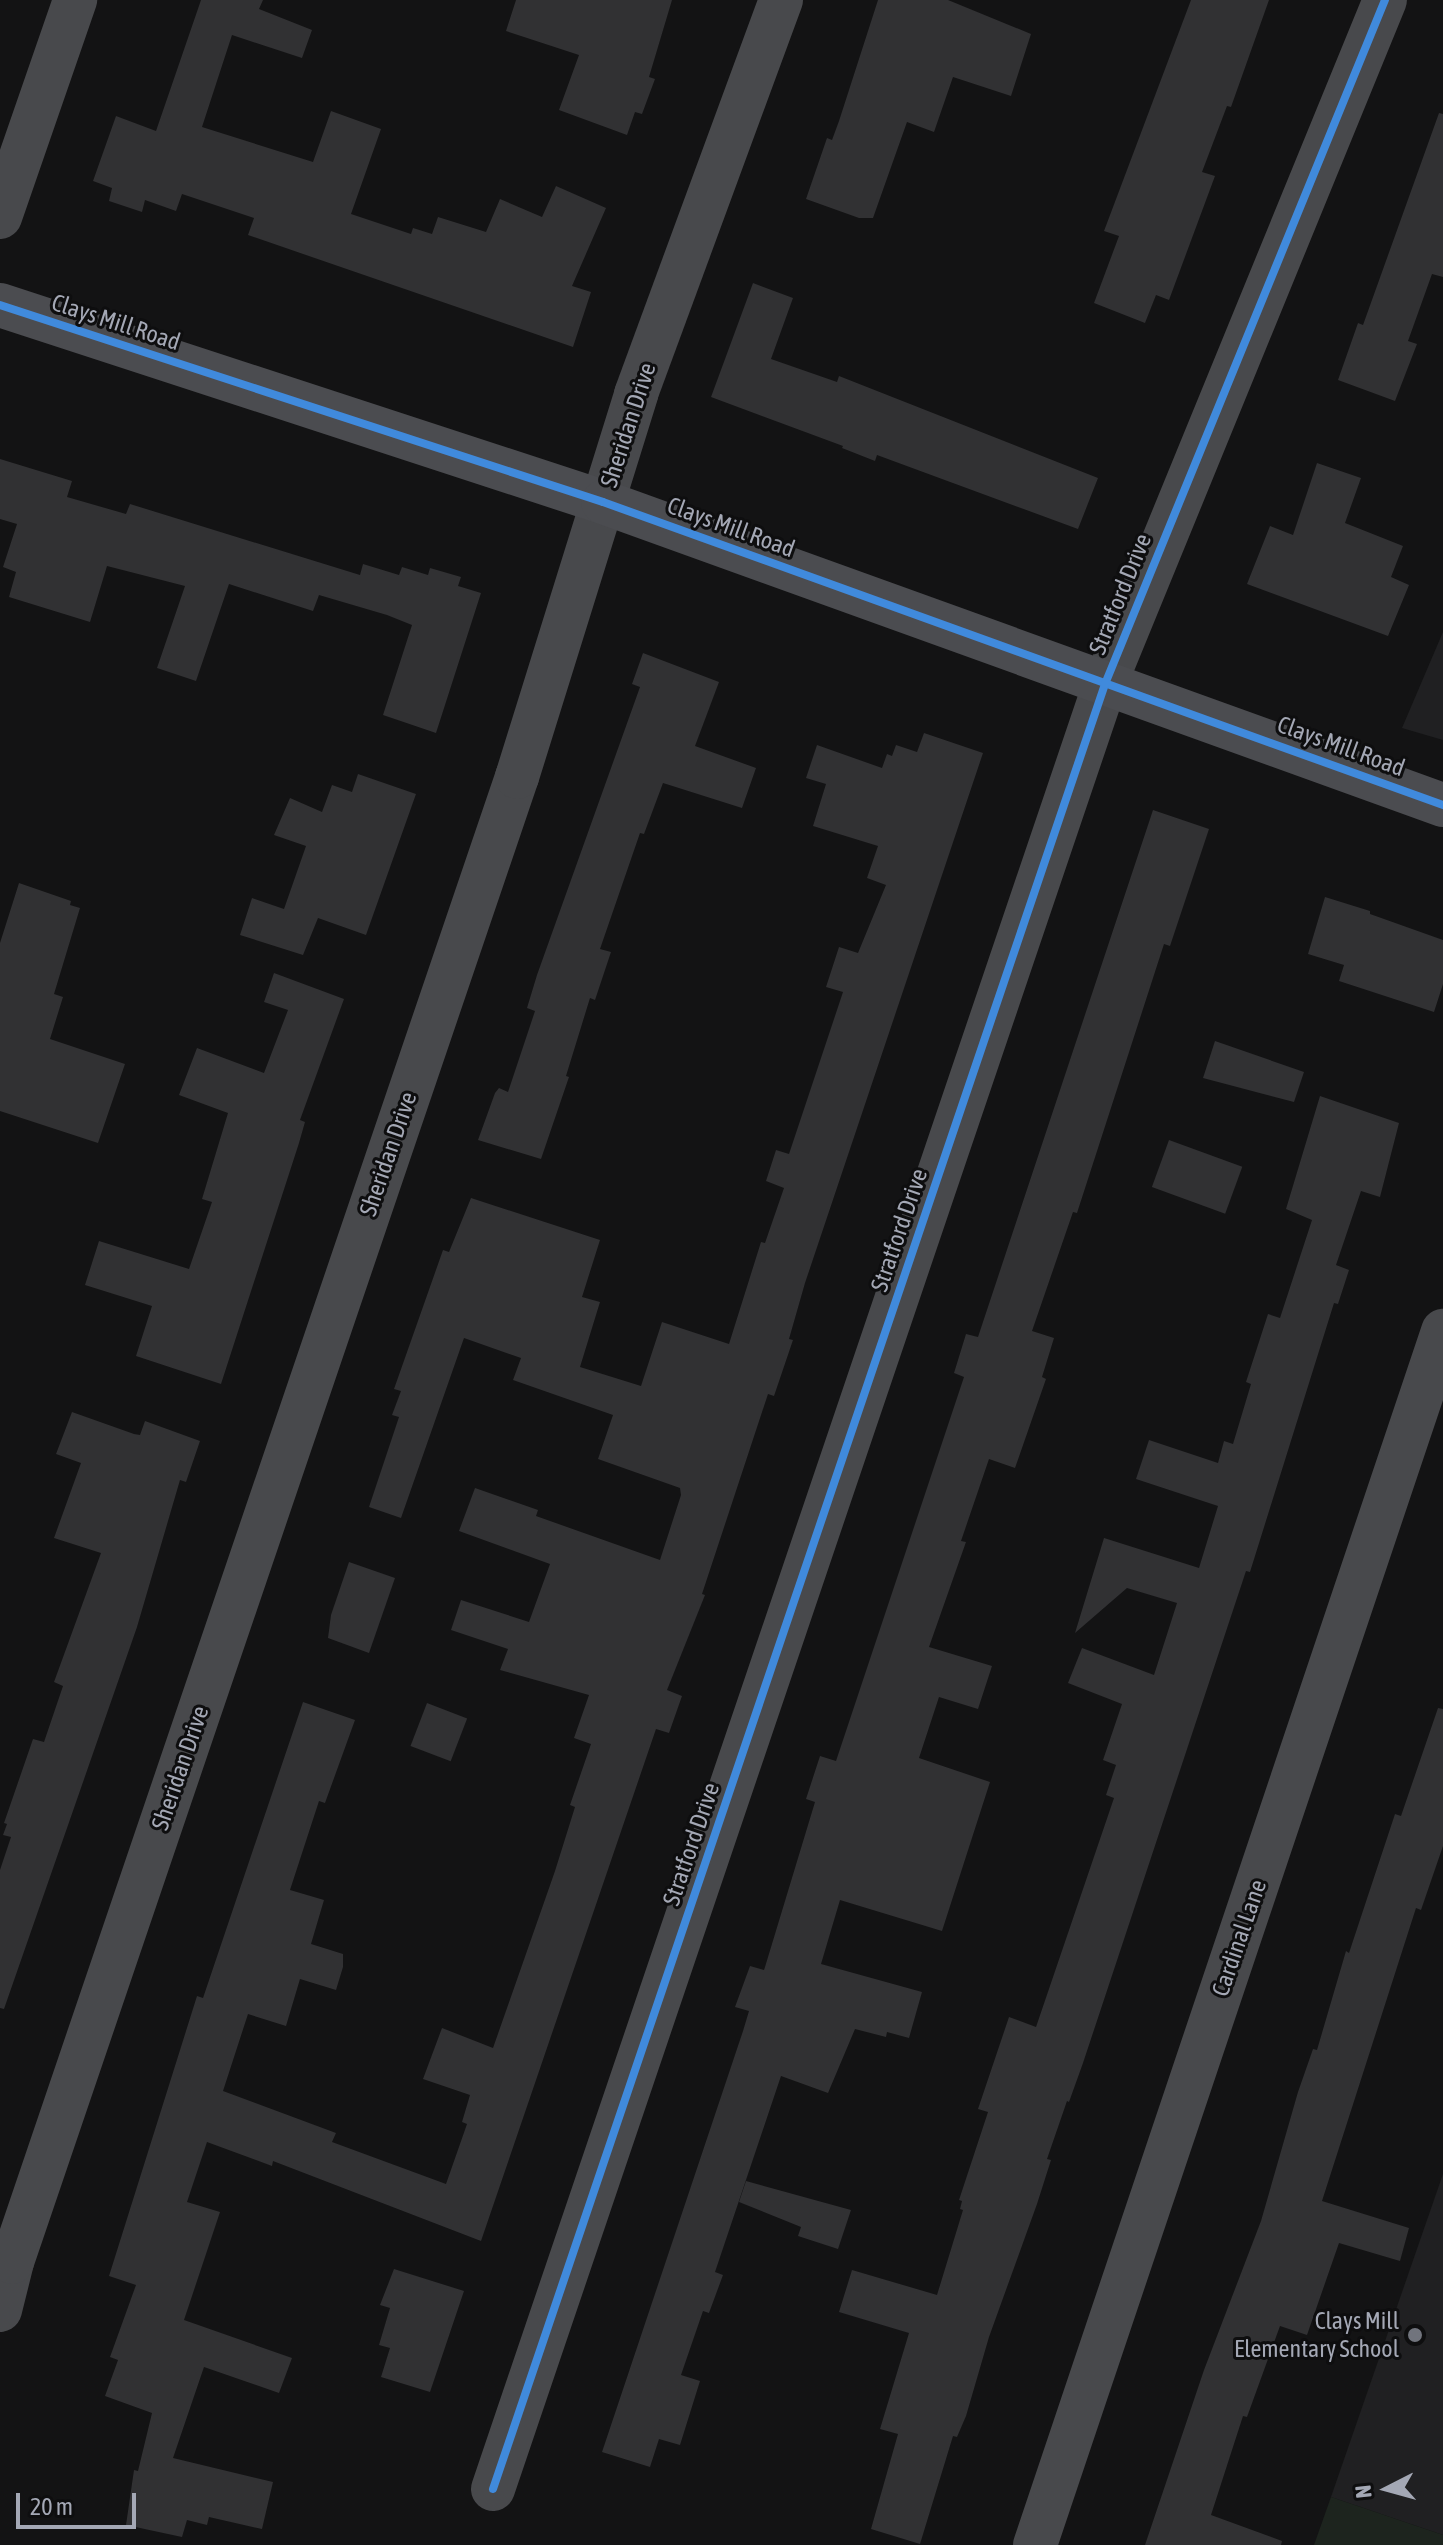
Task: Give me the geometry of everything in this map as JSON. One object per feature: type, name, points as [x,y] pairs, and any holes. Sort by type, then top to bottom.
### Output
[{"type":"main road","name":"Clays Mill Road","points":[[0,305],[603,502],[1443,805]]},
{"type":"street","points":[[0,217],[75,0]]},
{"type":"street","name":"Sheridan Drive","points":[[0,2310],[17,2247],[517,777],[636,394],[781,0]]},
{"type":"street","name":"Stratford Drive","points":[[493,2489],[1105,684],[1385,0]]},
{"type":"street","name":"Cardinal Lane","points":[[1035,2545],[1443,1331]]},
{"type":"shaded area","points":[[1443,632],[1443,740],[1402,728]]},
{"type":"shaded area","name":"Clays Mill Elementary School","points":[[1443,2174],[1443,2535],[1331,2497]]},
{"type":"shaded area","points":[[1331,2497],[1443,2535],[1443,2545],[1314,2545]]},
{"type":"building","points":[[201,0],[263,0],[259,9],[312,30],[302,58],[232,35],[202,127],[313,162],[331,111],[381,129],[351,214],[411,234],[413,228],[432,234],[438,217],[486,232],[500,199],[542,217],[556,186],[606,208],[572,286],[591,292],[573,347],[248,235],[254,218],[182,194],[176,211],[145,200],[142,212],[109,201],[112,188],[93,181],[116,116],[156,131]]},
{"type":"building","points":[[516,0],[672,0],[649,77],[655,79],[642,114],[635,112],[627,135],[559,110],[579,55],[506,31]]},
{"type":"building","points":[[878,0],[948,0],[1031,34],[1011,96],[953,77],[934,132],[907,122],[873,218],[859,218],[806,199],[827,138],[832,140],[839,121]]},
{"type":"building","points":[[1191,0],[1269,0],[1231,107],[1227,106],[1202,172],[1215,176],[1169,300],[1156,295],[1145,323],[1094,303],[1119,236],[1104,231]]},
{"type":"building","points":[[1439,113],[1443,114],[1443,277],[1432,274],[1408,341],[1417,344],[1395,401],[1338,380],[1358,323],[1363,325]]},
{"type":"building","points":[[753,283],[793,298],[771,359],[837,382],[839,376],[1098,478],[1078,529],[877,455],[875,461],[711,397]]},
{"type":"building","points":[[0,459],[72,481],[67,497],[126,514],[130,504],[360,575],[363,564],[399,575],[402,567],[428,575],[430,568],[461,577],[458,586],[481,593],[436,733],[383,715],[412,625],[387,615],[319,595],[313,611],[229,584],[196,681],[157,668],[185,586],[107,566],[90,622],[9,597],[16,572],[3,567],[17,524],[0,519]]},
{"type":"building","points":[[1317,463],[1361,478],[1345,523],[1403,546],[1391,577],[1409,585],[1388,636],[1247,584],[1270,526],[1293,535]]},
{"type":"building","points":[[643,653],[719,682],[695,746],[756,768],[742,808],[663,783],[644,834],[640,833],[600,949],[611,952],[595,1000],[590,998],[566,1076],[569,1077],[541,1159],[478,1140],[495,1093],[499,1088],[508,1092],[535,1011],[527,1008],[537,975],[640,687],[632,684]]},
{"type":"building","points":[[924,733],[983,753],[805,1283],[789,1339],[793,1340],[774,1396],[768,1394],[702,1594],[705,1595],[667,1690],[682,1696],[669,1733],[656,1729],[481,2241],[273,2161],[272,2166],[207,2142],[187,2202],[220,2212],[184,2320],[292,2358],[279,2393],[204,2367],[173,2458],[273,2482],[262,2529],[209,2517],[207,2525],[187,2520],[182,2537],[126,2525],[134,2470],[138,2471],[152,2413],[105,2396],[118,2360],[110,2357],[136,2285],[109,2276],[197,1996],[203,1998],[303,1702],[355,1720],[325,1803],[319,1801],[290,1890],[324,1900],[311,1944],[343,1954],[343,1967],[336,1990],[300,1979],[286,2026],[248,2014],[223,2091],[336,2133],[332,2142],[446,2184],[467,2124],[462,2122],[470,2095],[423,2079],[442,2028],[493,2048],[555,1871],[575,1807],[570,1805],[591,1744],[574,1738],[589,1695],[500,1670],[508,1649],[451,1630],[461,1600],[529,1622],[550,1564],[459,1531],[475,1488],[538,1510],[536,1516],[660,1560],[681,1495],[680,1488],[598,1459],[613,1415],[513,1380],[521,1358],[464,1338],[401,1518],[369,1507],[399,1417],[392,1415],[401,1391],[394,1389],[443,1250],[449,1252],[471,1198],[600,1240],[582,1297],[600,1302],[580,1367],[641,1386],[662,1322],[729,1344],[761,1242],[765,1243],[784,1188],[766,1181],[776,1150],[789,1154],[843,992],[826,987],[839,947],[858,953],[886,885],[867,878],[878,846],[813,826],[826,784],[806,778],[817,745],[882,768],[887,754],[892,756],[896,745],[917,752]]},
{"type":"building","points":[[358,774],[416,794],[366,935],[318,918],[303,955],[240,935],[252,898],[284,909],[306,846],[274,835],[290,798],[322,812],[332,785],[352,792]]},
{"type":"building","points":[[1153,810],[1209,829],[1170,946],[1164,944],[1077,1213],[1073,1212],[1032,1331],[1054,1338],[1042,1377],[1046,1379],[1015,1468],[989,1459],[961,1541],[966,1542],[929,1647],[992,1666],[978,1709],[939,1697],[919,1758],[990,1782],[942,1931],[840,1900],[821,1964],[922,1992],[909,2038],[887,2032],[886,2037],[855,2029],[828,2093],[781,2076],[715,2272],[723,2275],[709,2313],[703,2311],[681,2375],[700,2381],[680,2445],[659,2439],[650,2467],[602,2452],[749,2011],[735,2007],[750,1966],[764,1970],[815,1802],[806,1799],[820,1756],[836,1761],[964,1377],[954,1373],[966,1334],[978,1337]]},
{"type":"building","points":[[19,883],[71,901],[70,905],[80,908],[54,994],[63,997],[50,1039],[125,1064],[98,1143],[0,1111],[0,943]]},
{"type":"building","points":[[1325,897],[1443,940],[1443,984],[1434,1012],[1339,981],[1344,965],[1308,954]]},
{"type":"building","points":[[274,973],[344,999],[300,1120],[305,1122],[299,1143],[221,1384],[136,1356],[152,1306],[85,1285],[99,1241],[189,1269],[212,1202],[202,1199],[228,1113],[179,1095],[197,1048],[264,1073],[288,1010],[264,1002]]},
{"type":"building","points":[[1215,1041],[1304,1072],[1294,1102],[1203,1078]]},
{"type":"building","points":[[1320,1096],[1399,1123],[1380,1197],[1361,1191],[1336,1265],[1349,1270],[1338,1304],[1334,1303],[1250,1572],[1246,1571],[1083,2063],[1047,2159],[1051,2160],[989,2337],[966,2416],[957,2437],[953,2436],[920,2544],[871,2529],[898,2434],[880,2429],[909,2333],[839,2312],[852,2270],[937,2295],[963,2210],[960,2209],[962,2201],[959,2200],[988,2112],[978,2109],[1009,2017],[1036,2027],[1114,1798],[1106,1795],[1116,1765],[1103,1760],[1122,1704],[1068,1683],[1082,1648],[1154,1675],[1177,1603],[1127,1588],[1075,1633],[1104,1538],[1199,1568],[1218,1506],[1136,1479],[1149,1440],[1218,1463],[1224,1441],[1233,1444],[1251,1384],[1246,1382],[1268,1314],[1280,1318],[1312,1220],[1286,1209]]},
{"type":"building","points":[[1169,1140],[1242,1167],[1225,1214],[1152,1187]]},
{"type":"building","points":[[72,1412],[134,1434],[140,1435],[145,1421],[200,1441],[186,1482],[180,1480],[137,1627],[4,2009],[0,2008],[0,1870],[11,1837],[3,1835],[7,1824],[4,1823],[33,1739],[44,1742],[63,1686],[54,1682],[101,1553],[54,1538],[81,1463],[56,1454]]},
{"type":"building","points":[[349,1562],[395,1578],[369,1653],[328,1638],[331,1615]]},
{"type":"building","points":[[427,1703],[467,1718],[451,1761],[411,1746]]},
{"type":"building","points":[[1438,1708],[1443,1709],[1443,1846],[1421,1910],[1416,1908],[1322,2201],[1409,2228],[1400,2261],[1339,2243],[1307,2335],[1280,2326],[1247,2417],[1243,2416],[1211,2515],[1282,2541],[1281,2545],[1145,2545],[1204,2370],[1261,2221],[1298,2092],[1313,2049],[1317,2050],[1346,1951],[1349,1953],[1395,1814],[1401,1816]]},
{"type":"building","points":[[746,2181],[851,2210],[838,2249],[798,2236],[801,2227],[739,2202]]},
{"type":"building","points":[[394,2269],[464,2291],[430,2392],[381,2377],[390,2348],[379,2345],[390,2308],[380,2305]]},
{"type":"cycle path","points":[[493,2489],[1105,684],[1385,0]]},
{"type":"cycle path","points":[[0,305],[603,502],[1443,805]]},
{"type":"place","name":"Clays Mill Elementary School","points":[[1415,2335]]}]
